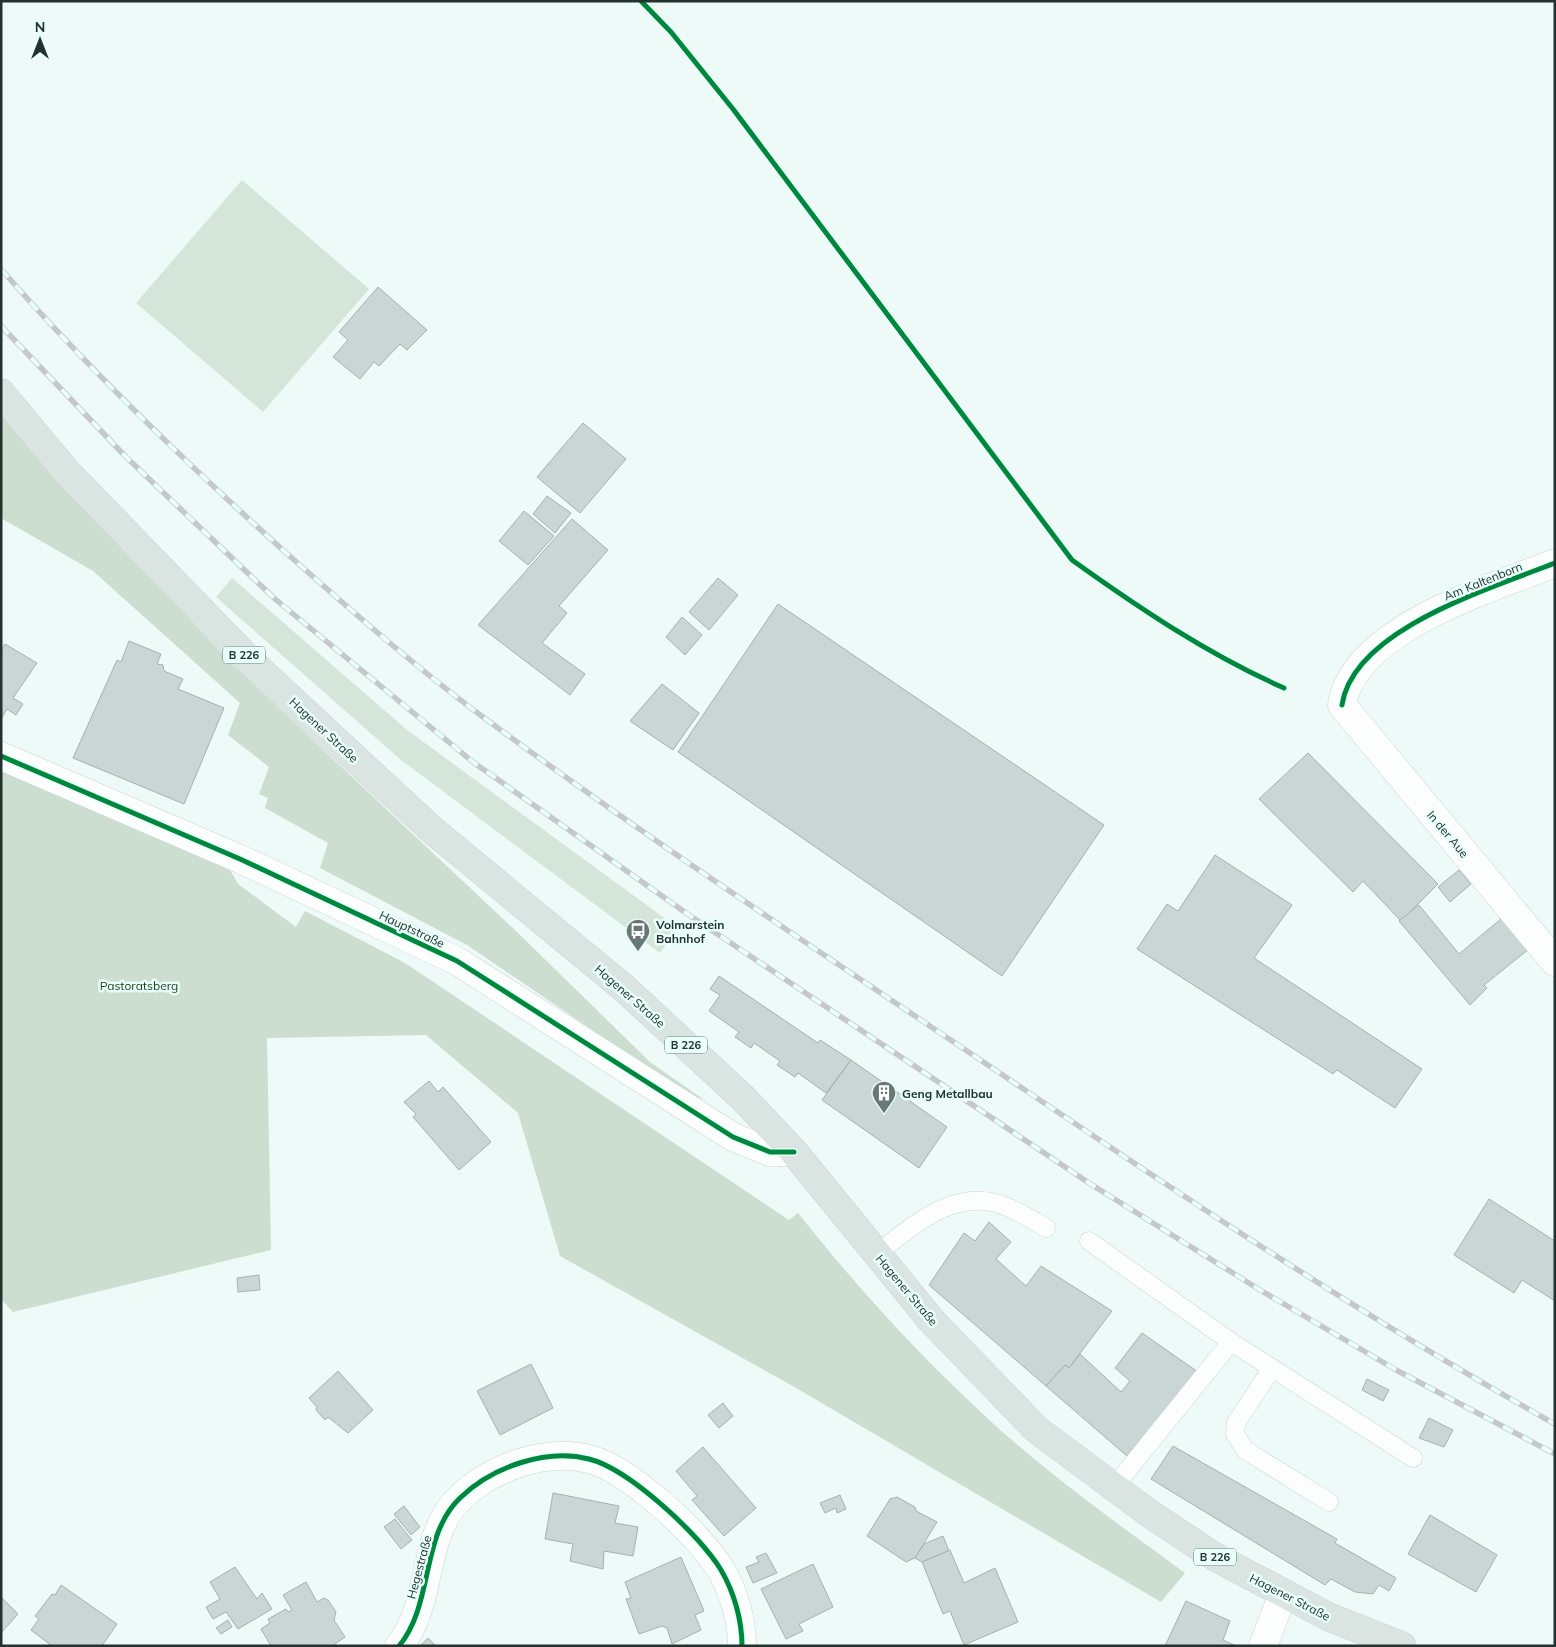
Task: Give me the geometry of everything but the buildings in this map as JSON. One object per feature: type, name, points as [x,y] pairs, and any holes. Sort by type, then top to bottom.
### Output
[{"type":"main road","name":"Hagener Straße","points":[[1,393],[66,471],[252,663],[432,829],[624,988],[743,1098],[794,1152],[930,1320],[1036,1429],[1114,1487],[1216,1557],[1329,1618],[1402,1646]]},
{"type":"street","name":"Am Kaltenborn","points":[[1342,705],[1344,692],[1353,674],[1375,649],[1434,611],[1555,563]]},
{"type":"street","name":"In der Aue","points":[[1342,705],[1555,962]]},
{"type":"street","name":"Hauptstraße","points":[[1,756],[240,859],[457,961],[733,1137],[770,1152],[794,1152]]},
{"type":"street","name":"Hegestraße","points":[[399,1646],[415,1620],[438,1533],[448,1511],[460,1497],[486,1477],[531,1460],[555,1456],[592,1460],[608,1467],[643,1490],[688,1529],[721,1570],[739,1616],[742,1646]]},
{"type":"street","points":[[1263,1646],[1283,1594]]},
{"type":"lane","points":[[876,1254],[931,1213],[953,1204],[972,1201],[1004,1205],[1046,1228]]},
{"type":"lane","points":[[1089,1241],[1231,1342],[1413,1458]]},
{"type":"lane","points":[[1114,1487],[1231,1342]]},
{"type":"lane","points":[[1272,1368],[1236,1423],[1236,1434],[1245,1450],[1329,1502]]},
{"type":"green space","points":[[242,180],[369,289],[263,412],[136,303]]},
{"type":"green space","points":[[1,413],[51,473],[231,663],[517,932],[650,1062],[703,1099],[688,1095],[467,945],[320,868],[328,843],[265,808],[268,798],[259,794],[269,767],[228,735],[240,703],[93,571],[1,518]]},
{"type":"green space","points":[[232,578],[407,730],[678,928],[660,953],[401,760],[216,597]]},
{"type":"green space","name":"Pastoratsberg","points":[[1,771],[229,868],[238,884],[296,927],[305,911],[405,963],[789,1220],[798,1213],[887,1318],[985,1416],[1058,1478],[1185,1573],[1161,1602],[796,1388],[560,1256],[518,1113],[426,1035],[267,1038],[271,1250],[13,1312],[1,1299]]},
{"type":"railway","points":[[1,269],[68,343],[210,484],[356,614],[404,655],[479,714],[698,870],[1155,1177],[1393,1329],[1555,1424]]},
{"type":"railway","points":[[1,326],[125,456],[275,599],[473,762],[686,913],[1089,1183],[1260,1290],[1398,1371],[1555,1454]]},
{"type":"cycle path","points":[[641,1],[671,32],[733,109],[1072,560],[1175,630],[1229,661],[1284,688]]},
{"type":"cycle path","points":[[1342,705],[1352,678],[1371,654],[1398,633],[1429,615],[1463,599],[1555,563]]},
{"type":"cycle path","points":[[1,756],[240,859],[457,961],[733,1137],[770,1152],[794,1152]]},
{"type":"cycle path","points":[[399,1646],[410,1629],[418,1610],[432,1550],[439,1531],[447,1514],[460,1498],[488,1477],[504,1469],[538,1458],[555,1456],[589,1459],[605,1465],[643,1489],[681,1522],[711,1556],[726,1579],[739,1616],[742,1646]]},
{"type":"place","name":"Volmarstein Bahnhof","points":[[638,952]]},
{"type":"place","name":"Geng Metallbau","points":[[884,1114]]}]
